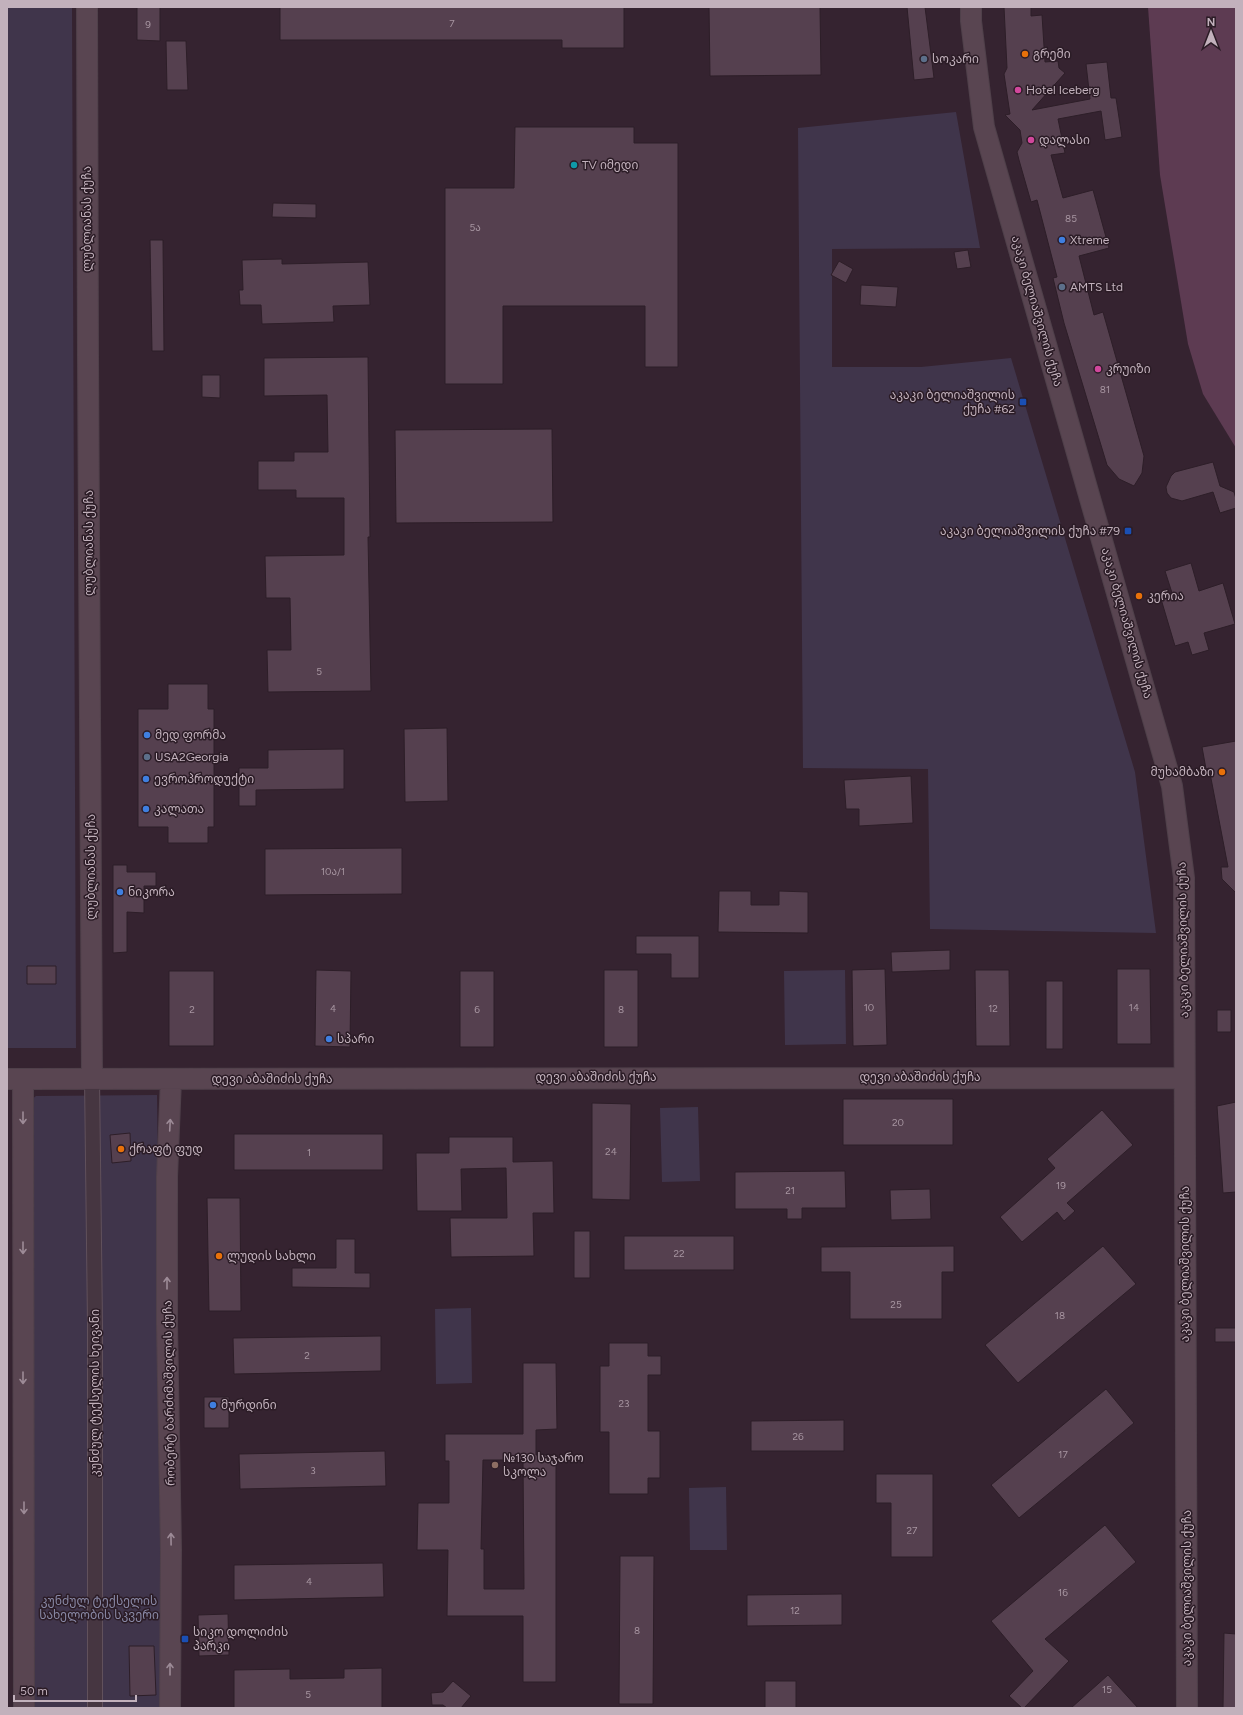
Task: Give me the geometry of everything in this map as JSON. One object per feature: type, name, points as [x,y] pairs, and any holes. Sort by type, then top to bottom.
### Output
[{"type":"street","name":"ლუბლიანას ქუჩა","points":[[87,7],[92,1078]]},
{"type":"street","name":"აკაკი ბელიაშვილის ქუჩა","points":[[971,7],[971,21],[984,127],[1172,786],[1184,878],[1187,1708]]},
{"type":"street","name":"კუნძულ ტექსელის ხეივანი","points":[[92,1078],[95,1332],[95,1708]]},
{"type":"street","name":"დევი აბაშიძის ქუჩა","points":[[15,1079],[1184,1078]]},
{"type":"street","points":[[15,1079],[24,1708]]},
{"type":"street","name":"რობერტ ბარძიმაშვილის ქუჩა","points":[[170,1708],[171,1550],[167,1324],[167,1178],[171,1079]]},
{"type":"green space","points":[[7,7],[72,7],[76,1048],[7,1048]]},
{"type":"green space","points":[[956,112],[980,248],[832,249],[832,367],[921,367],[1011,358],[1135,772],[1156,933],[930,929],[928,769],[803,768],[798,128]]},
{"type":"green space","points":[[845,970],[846,1044],[785,1045],[784,971]]},
{"type":"green space","name":"კუნძულ ტექსელის სახელობის სკვერი","points":[[157,1095],[165,1708],[35,1708],[29,1109],[32,1099],[36,1096]]},
{"type":"green space","points":[[698,1107],[700,1181],[662,1182],[660,1108]]},
{"type":"green space","points":[[471,1308],[472,1383],[436,1384],[435,1309]]},
{"type":"green space","points":[[726,1487],[727,1550],[690,1550],[689,1488]]},
{"type":"shaded area","points":[[1148,7],[1236,7],[1236,448],[1203,394],[1188,344],[1160,175]]},
{"type":"building","points":[[137,7],[160,7],[160,41],[137,40]]},
{"type":"building","points":[[280,7],[624,7],[624,48],[562,48],[562,40],[280,40]]},
{"type":"building","points":[[709,7],[820,7],[821,75],[710,76]]},
{"type":"building","points":[[907,7],[925,7],[934,78],[914,80]]},
{"type":"building","points":[[1004,7],[1031,7],[1031,16],[1042,15],[1045,62],[1058,61],[1059,68],[1065,73],[1032,110],[1090,99],[1086,64],[1107,62],[1111,98],[1116,98],[1122,137],[1105,140],[1101,111],[1058,119],[1065,153],[1051,155],[1063,198],[1093,190],[1109,248],[1079,256],[1094,315],[1103,312],[1144,456],[1142,473],[1134,486],[1119,479],[1107,465],[1064,323],[1053,278],[1057,277],[1037,200],[1031,202],[1019,160],[1017,152],[1022,143],[1020,130],[1005,115],[1010,114],[1004,74],[1007,68]]},
{"type":"building","points":[[166,41],[186,41],[188,90],[167,90]]},
{"type":"building","points":[[515,127],[634,127],[634,143],[678,143],[678,367],[645,367],[645,306],[503,306],[503,384],[445,384],[445,188],[514,188]]},
{"type":"building","points":[[273,203],[316,204],[316,218],[272,217]]},
{"type":"building","points":[[150,240],[163,240],[164,351],[152,351]]},
{"type":"building","points":[[968,250],[971,267],[957,269],[954,252]]},
{"type":"building","points":[[282,259],[282,264],[368,262],[370,305],[333,306],[334,322],[262,324],[261,305],[240,305],[239,290],[243,290],[242,260]]},
{"type":"building","points":[[839,261],[853,269],[846,283],[831,275]]},
{"type":"building","points":[[861,285],[898,287],[896,307],[860,305]]},
{"type":"building","points":[[368,357],[370,537],[368,537],[371,691],[268,692],[267,650],[291,650],[290,598],[266,598],[265,556],[344,555],[344,498],[296,498],[296,490],[258,490],[258,461],[294,461],[294,452],[328,452],[327,395],[264,396],[264,358]]},
{"type":"building","points":[[202,375],[220,375],[220,398],[202,397]]},
{"type":"building","points":[[552,429],[553,522],[396,523],[395,430]]},
{"type":"building","points":[[1213,462],[1220,486],[1234,492],[1236,508],[1220,513],[1213,492],[1182,501],[1171,498],[1167,493],[1166,487],[1171,476],[1175,472]]},
{"type":"building","points":[[1191,563],[1199,591],[1223,583],[1235,624],[1204,633],[1209,650],[1192,655],[1188,642],[1175,646],[1161,599],[1173,596],[1165,571]]},
{"type":"building","points":[[168,684],[208,684],[208,709],[214,709],[214,827],[208,827],[208,843],[168,843],[168,827],[138,827],[138,709],[168,709]]},
{"type":"building","points":[[447,728],[448,801],[405,802],[404,729]]},
{"type":"building","points":[[1236,741],[1236,893],[1222,879],[1221,867],[1228,867],[1209,768],[1206,769],[1202,747]]},
{"type":"building","points":[[344,749],[344,789],[256,790],[256,806],[239,806],[239,768],[268,768],[268,750]]},
{"type":"building","points":[[911,776],[913,823],[859,826],[859,809],[846,809],[844,780]]},
{"type":"building","points":[[402,848],[402,894],[265,895],[265,849]]},
{"type":"building","points":[[113,865],[127,865],[127,872],[156,872],[156,886],[144,886],[144,913],[127,912],[127,952],[113,953]]},
{"type":"building","points":[[719,891],[751,891],[751,905],[779,905],[779,891],[808,892],[808,933],[718,932]]},
{"type":"building","points":[[636,936],[699,936],[699,978],[671,978],[671,954],[636,954]]},
{"type":"building","points":[[950,950],[950,970],[892,972],[891,952]]},
{"type":"building","points":[[27,966],[56,966],[56,984],[27,984]]},
{"type":"building","points":[[885,969],[887,1045],[853,1046],[852,970]]},
{"type":"building","points":[[1117,969],[1150,969],[1151,1044],[1117,1044]]},
{"type":"building","points":[[316,970],[351,971],[350,1047],[315,1046]]},
{"type":"building","points":[[604,970],[638,970],[638,1047],[604,1047]]},
{"type":"building","points":[[975,970],[1009,970],[1010,1046],[976,1046]]},
{"type":"building","points":[[169,971],[214,971],[214,1046],[169,1046]]},
{"type":"building","points":[[460,971],[494,971],[494,1047],[460,1047]]},
{"type":"building","points":[[1046,981],[1063,981],[1063,1049],[1046,1049]]},
{"type":"building","points":[[1217,1010],[1231,1010],[1231,1032],[1217,1032]]},
{"type":"building","points":[[843,1099],[953,1099],[953,1145],[843,1145]]},
{"type":"building","points":[[1236,1102],[1236,1192],[1223,1193],[1217,1106]]},
{"type":"building","points":[[592,1103],[631,1104],[630,1200],[592,1199]]},
{"type":"building","points":[[1102,1110],[1133,1145],[1067,1203],[1075,1211],[1064,1221],[1057,1212],[1022,1242],[1000,1217],[1055,1168],[1047,1159]]},
{"type":"building","name":"ქრაფტ ფუდ","points":[[130,1133],[131,1161],[112,1163],[110,1135]]},
{"type":"building","points":[[234,1134],[383,1134],[383,1170],[234,1170]]},
{"type":"building","points":[[449,1137],[513,1137],[513,1162],[553,1161],[554,1213],[533,1213],[534,1256],[451,1257],[450,1218],[507,1218],[506,1168],[461,1169],[462,1211],[417,1211],[416,1153],[449,1153]]},
{"type":"building","points":[[845,1171],[846,1208],[802,1208],[802,1219],[787,1219],[787,1209],[735,1209],[735,1172]]},
{"type":"building","points":[[930,1189],[931,1219],[891,1220],[890,1190]]},
{"type":"building","points":[[207,1198],[240,1198],[241,1311],[209,1311]]},
{"type":"building","points":[[574,1231],[590,1231],[590,1278],[574,1278]]},
{"type":"building","points":[[624,1236],[734,1236],[734,1270],[624,1270]]},
{"type":"building","points":[[336,1239],[355,1239],[355,1273],[370,1273],[370,1288],[292,1287],[292,1268],[336,1268]]},
{"type":"building","points":[[954,1246],[954,1272],[942,1272],[942,1319],[850,1319],[850,1272],[821,1272],[821,1247]]},
{"type":"building","points":[[1103,1246],[1136,1284],[1018,1383],[985,1345]]},
{"type":"building","points":[[1215,1328],[1236,1328],[1236,1342],[1215,1342]]},
{"type":"building","points":[[381,1336],[381,1371],[234,1374],[233,1338]]},
{"type":"building","points":[[609,1343],[648,1343],[648,1356],[661,1356],[661,1375],[648,1375],[648,1431],[660,1431],[660,1478],[648,1478],[648,1494],[609,1494],[609,1432],[600,1432],[600,1366],[609,1366]]},
{"type":"building","points":[[523,1363],[556,1363],[557,1429],[536,1430],[536,1455],[556,1455],[556,1682],[523,1682],[523,1616],[447,1616],[448,1550],[417,1550],[418,1503],[449,1503],[449,1461],[445,1461],[445,1434],[523,1434]],"holes":[[[483,1460],[523,1460],[524,1589],[484,1589],[484,1549],[481,1549]]]},
{"type":"building","points":[[1106,1389],[1134,1423],[1019,1518],[991,1485]]},
{"type":"building","points":[[204,1397],[229,1397],[229,1428],[204,1428]]},
{"type":"building","points":[[844,1420],[844,1451],[751,1451],[751,1421]]},
{"type":"building","points":[[385,1451],[386,1486],[240,1489],[239,1454]]},
{"type":"building","points":[[876,1474],[933,1474],[933,1557],[891,1557],[891,1503],[876,1503]]},
{"type":"building","points":[[1105,1525],[1136,1562],[1045,1639],[1069,1661],[1024,1708],[1022,1708],[1009,1696],[1033,1671],[991,1621]]},
{"type":"building","points":[[620,1556],[654,1556],[653,1704],[619,1704]]},
{"type":"building","points":[[383,1563],[384,1597],[234,1600],[234,1565]]},
{"type":"building","points":[[842,1594],[842,1625],[747,1626],[747,1595]]},
{"type":"building","points":[[228,1614],[229,1655],[199,1656],[198,1615]]},
{"type":"building","points":[[1224,1633],[1236,1634],[1236,1708],[1223,1708]]},
{"type":"building","points":[[129,1646],[154,1646],[156,1695],[130,1696]]},
{"type":"building","points":[[382,1668],[382,1708],[234,1708],[234,1670],[290,1669],[290,1679],[344,1678],[344,1669]]},
{"type":"building","points":[[1108,1675],[1138,1708],[1071,1708]]},
{"type":"building","points":[[453,1681],[471,1696],[461,1708],[447,1708],[443,1705],[432,1705],[431,1693],[443,1692]]},
{"type":"building","points":[[765,1681],[796,1681],[796,1708],[765,1708]]},
{"type":"place","name":"გრემი","points":[[1025,54]]},
{"type":"place","name":"სოკარი","points":[[924,59]]},
{"type":"place","name":"Hotel Iceberg","points":[[1018,90]]},
{"type":"place","name":"დალასი","points":[[1031,140]]},
{"type":"place","name":"TV იმედი","points":[[574,165]]},
{"type":"place","name":"Xtreme","points":[[1062,240]]},
{"type":"place","name":"AMTS Ltd","points":[[1062,287]]},
{"type":"place","name":"კრუიზი","points":[[1098,369]]},
{"type":"place","name":"აკაკი ბელიაშვილის ქუჩა #62","points":[[1023,402]]},
{"type":"place","name":"აკაკი ბელიაშვილის ქუჩა #79","points":[[1128,531]]},
{"type":"place","name":"კერია","points":[[1139,596]]},
{"type":"place","name":"მედ ფორმა","points":[[147,735]]},
{"type":"place","name":"USA2Georgia","points":[[147,757]]},
{"type":"place","name":"მუხამბაზი","points":[[1222,772]]},
{"type":"place","name":"ევროპროდუქტი","points":[[146,779]]},
{"type":"place","name":"კალათა","points":[[146,809]]},
{"type":"place","name":"ნიკორა","points":[[120,892]]},
{"type":"place","name":"სპარი","points":[[329,1039]]},
{"type":"place","name":"ქრაფტ ფუდ","points":[[121,1149]]},
{"type":"place","name":"ლუდის სახლი","points":[[219,1256]]},
{"type":"place","name":"მურდინი","points":[[213,1405]]},
{"type":"place","name":"№130 საჯარო სკოლა","points":[[495,1465]]},
{"type":"place","name":"სიკო დოლიძის პარკი","points":[[185,1639]]}]
